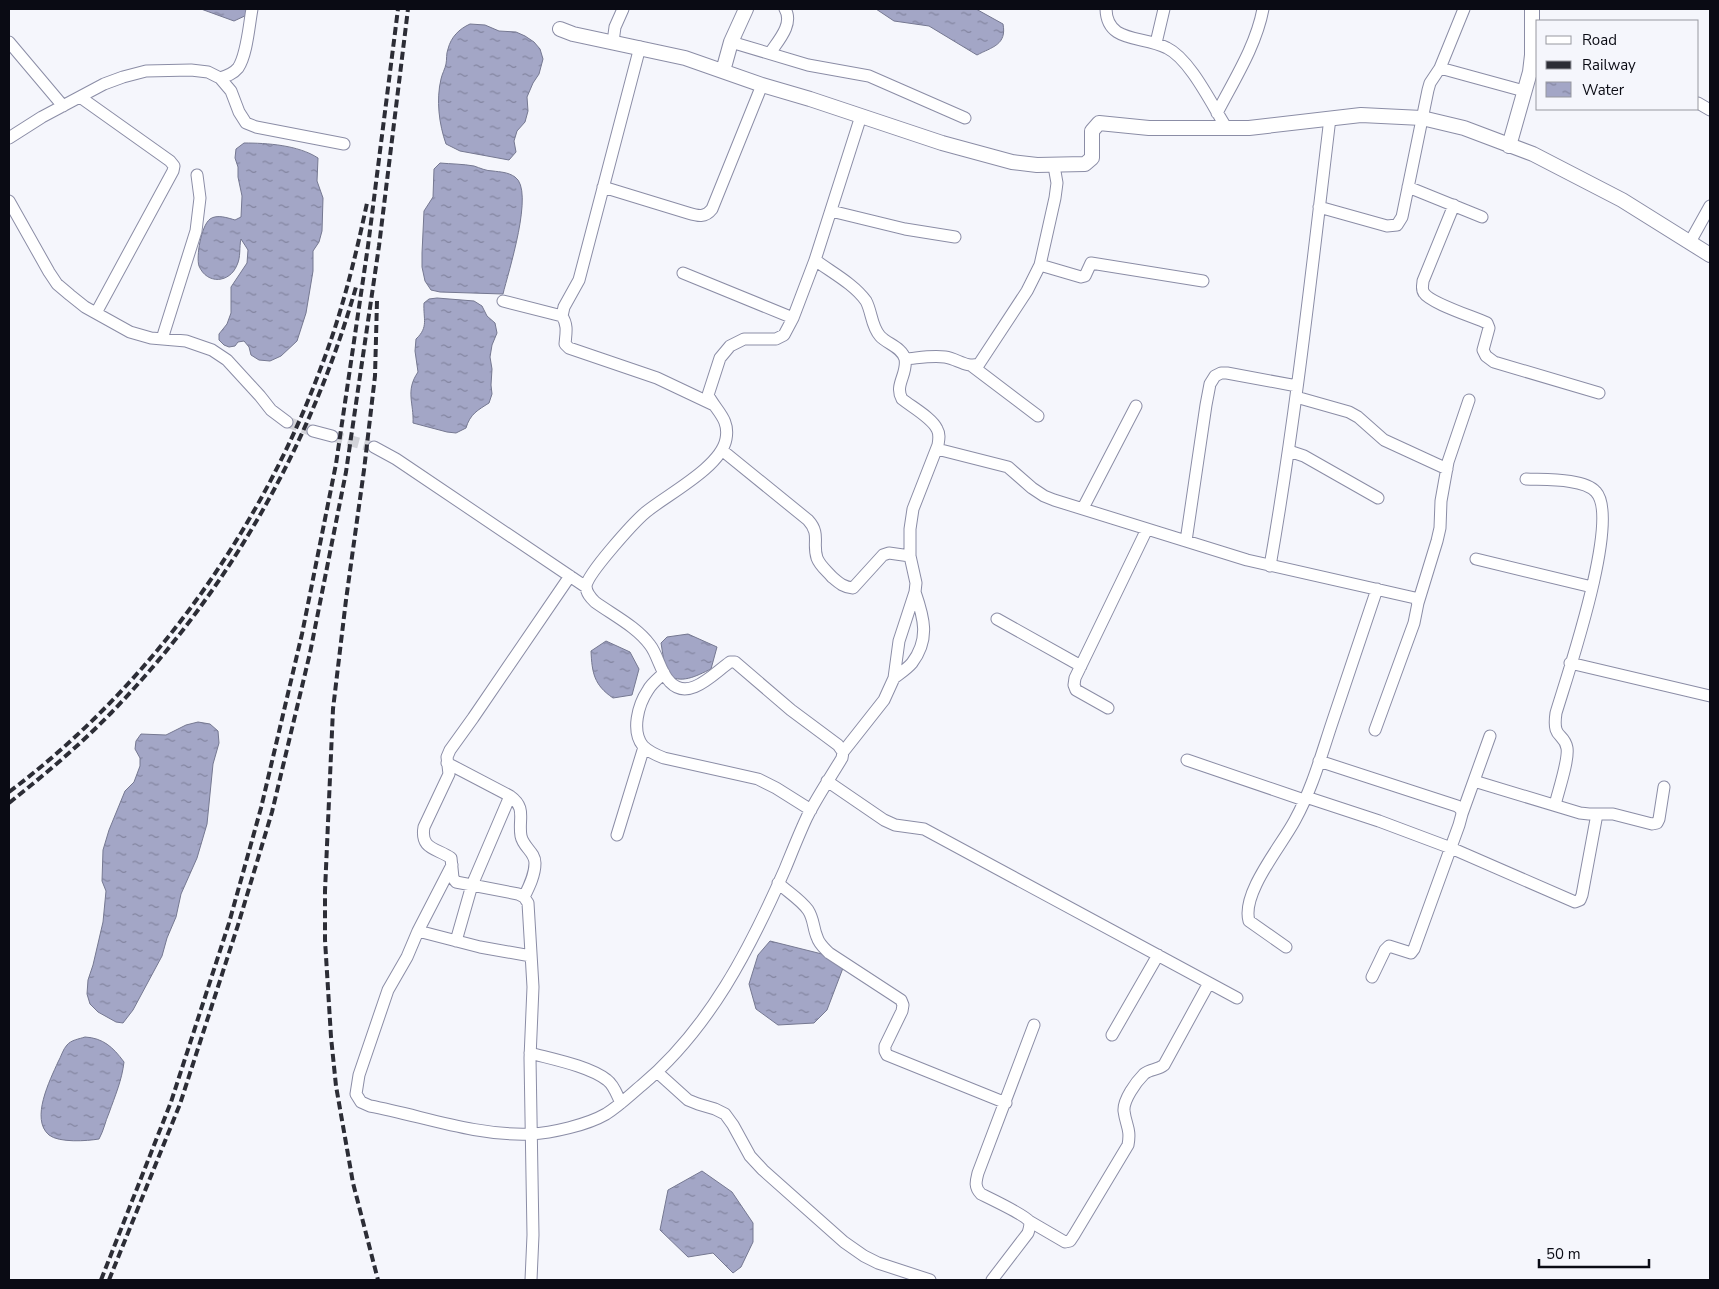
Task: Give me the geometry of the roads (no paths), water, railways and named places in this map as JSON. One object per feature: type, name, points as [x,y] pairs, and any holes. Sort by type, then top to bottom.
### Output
[{"type":"street","points":[[220,78],[230,75],[238,68],[242,59],[252,9]]},
{"type":"street","points":[[614,35],[623,9]]},
{"type":"street","points":[[727,56],[746,9]]},
{"type":"street","points":[[770,53],[786,27],[788,16],[785,9]]},
{"type":"street","points":[[1106,9],[1106,19],[1111,28],[1118,34],[1156,42],[1169,48],[1180,58],[1190,70],[1226,127]]},
{"type":"street","points":[[1156,42],[1164,9]]},
{"type":"street","points":[[1217,113],[1243,63],[1261,19],[1263,9]]},
{"type":"street","points":[[1319,207],[1393,227],[1397,225],[1402,217],[1430,83],[1440,68],[1464,9]]},
{"type":"street","points":[[1509,146],[1530,72],[1532,9]]},
{"type":"street","points":[[560,29],[573,34],[614,35],[640,47],[685,58],[770,53],[808,65],[869,76],[964,118]]},
{"type":"street","points":[[9,42],[63,106]]},
{"type":"street","points":[[562,316],[564,307],[579,280],[640,47]]},
{"type":"street","points":[[727,56],[762,85],[942,142],[1012,162],[1037,165],[1055,174],[1085,164],[1092,158],[1092,131],[1098,123],[1149,128],[1249,128],[1330,118],[1378,115],[1422,118],[1464,128],[1533,154],[1622,200],[1710,254]]},
{"type":"street","points":[[1440,68],[1524,91]]},
{"type":"street","points":[[9,138],[22,128],[63,106],[124,77],[146,71],[191,70],[208,72],[220,78],[231,91],[239,112],[246,123],[256,127],[344,144]]},
{"type":"street","points":[[603,187],[688,214],[699,216],[708,214],[712,209],[762,85]]},
{"type":"street","points":[[80,97],[170,161],[174,166],[96,313]]},
{"type":"street","points":[[1699,104],[1710,110]]},
{"type":"street","points":[[843,752],[838,745],[791,710],[735,662],[730,662],[699,685],[690,689],[680,688],[670,682],[651,646],[644,637],[588,596],[586,587],[589,578],[636,522],[656,505],[684,486],[723,451],[728,428],[708,395],[720,358],[730,346],[744,339],[776,340],[784,335],[793,318],[815,260],[861,116]]},
{"type":"street","points":[[1270,566],[1297,392],[1330,118]]},
{"type":"street","points":[[972,366],[980,364],[1027,291],[1040,265],[1055,198],[1055,174]]},
{"type":"street","points":[[162,339],[196,231],[200,198],[197,175]]},
{"type":"street","points":[[1408,187],[1482,217]]},
{"type":"street","points":[[9,200],[57,284],[70,295],[96,313],[130,332],[150,338],[186,341],[212,350],[226,360],[271,410],[288,422]]},
{"type":"street","points":[[1454,206],[1423,281],[1422,289],[1424,294],[1435,301],[1487,323],[1489,328],[1484,350],[1486,356],[1494,362],[1598,392]]},
{"type":"street","points":[[1690,242],[1710,206]]},
{"type":"street","points":[[831,211],[904,230],[955,237]]},
{"type":"street","points":[[452,865],[418,931],[407,957],[388,990],[359,1075],[356,1094],[361,1102],[370,1106],[453,1125],[490,1131],[531,1134],[592,1121],[621,1103],[657,1072],[686,1042],[707,1015],[739,963],[811,810],[842,758],[843,752],[884,700],[894,678],[899,641],[915,592],[916,583],[910,556],[910,529],[913,509],[939,437],[938,430],[933,423],[902,399],[899,394],[899,386],[905,366],[902,352],[880,336],[875,328],[869,308],[854,288],[815,260]]},
{"type":"street","points":[[1040,265],[1081,277],[1085,276],[1091,263],[1204,281]]},
{"type":"street","points":[[683,273],[793,318]]},
{"type":"street","points":[[504,302],[562,316],[567,327],[565,344],[569,348],[657,378],[712,404]]},
{"type":"street","points":[[905,359],[947,357],[972,366],[1038,416]]},
{"type":"street","points":[[1186,541],[1210,384],[1214,376],[1221,373],[1297,392],[1349,412],[1358,417],[1384,440],[1447,469]]},
{"type":"street","points":[[1374,730],[1414,622],[1440,528],[1441,501],[1447,469],[1469,400]]},
{"type":"street","points":[[1083,508],[1136,406]]},
{"type":"street","points":[[313,431],[332,436]]},
{"type":"street","points":[[374,447],[396,459],[586,587]]},
{"type":"street","points":[[936,449],[1008,467],[1044,496],[1270,566],[1415,598],[1418,603]]},
{"type":"street","points":[[723,451],[814,526],[816,556],[820,565],[842,585],[853,588],[883,555],[889,553],[910,556]]},
{"type":"street","points":[[1289,451],[1304,456],[1378,498]]},
{"type":"street","points":[[1526,479],[1575,482],[1586,485],[1599,495],[1603,513],[1598,563],[1554,724],[1556,731],[1565,742],[1568,755],[1555,805]]},
{"type":"street","points":[[1108,708],[1076,690],[1074,685],[1075,678],[1148,529]]},
{"type":"street","points":[[1476,559],[1592,587]]},
{"type":"street","points":[[531,1280],[534,1235],[530,1053],[533,1002],[530,909],[524,897],[456,882],[452,878],[451,858],[430,847],[424,841],[423,834],[424,827],[449,774],[447,757],[450,750],[570,576]]},
{"type":"street","points":[[1286,947],[1249,921],[1247,905],[1253,890],[1296,819],[1305,798],[1377,589]]},
{"type":"street","points":[[894,678],[911,664],[919,651],[923,638],[925,623],[915,592]]},
{"type":"street","points":[[997,620],[1081,666]]},
{"type":"street","points":[[1570,664],[1710,696]]},
{"type":"street","points":[[664,673],[647,691],[637,720],[637,732],[644,747],[664,758],[758,779],[811,810]]},
{"type":"street","points":[[1372,977],[1385,950],[1389,946],[1411,953],[1414,949],[1490,736]]},
{"type":"street","points":[[617,835],[644,747]]},
{"type":"street","points":[[1187,760],[1379,821],[1451,848],[1574,902],[1580,900],[1582,895],[1597,814]]},
{"type":"street","points":[[1319,761],[1457,806],[1462,814]]},
{"type":"street","points":[[447,762],[517,801],[520,807],[521,837],[535,858],[534,873],[524,897]]},
{"type":"street","points":[[1474,781],[1580,812],[1613,814],[1652,824],[1657,823],[1664,787]]},
{"type":"street","points":[[827,782],[884,820],[895,825],[924,829],[1236,998]]},
{"type":"street","points":[[456,941],[472,886],[510,796]]},
{"type":"street","points":[[778,883],[808,910],[815,926],[816,936],[829,953],[901,1000],[903,1005],[902,1011],[885,1046],[884,1051],[887,1055],[1006,1103]]},
{"type":"street","points":[[418,931],[480,948],[531,956]]},
{"type":"street","points":[[1112,1035],[1158,955]]},
{"type":"street","points":[[1034,1025],[978,1173],[977,1190],[1065,1242],[1070,1241],[1074,1235],[1128,1145],[1130,1131],[1124,1113],[1127,1097],[1143,1075],[1149,1071],[1160,1069],[1164,1065],[1209,983]]},
{"type":"street","points":[[530,1053],[580,1067],[600,1076],[608,1081],[615,1090],[621,1103]]},
{"type":"street","points":[[657,1072],[688,1100],[725,1114],[750,1156],[811,1214],[844,1242],[878,1263],[930,1280]]},
{"type":"street","points":[[992,1280],[1028,1233],[1029,1221]]},
{"type":"water","points":[[201,9],[249,9],[249,14],[234,21]]},
{"type":"water","points":[[876,9],[976,9],[1003,24],[1003,37],[993,47],[977,55],[929,26],[894,21]]},
{"type":"water","points":[[470,24],[485,25],[499,31],[516,32],[525,36],[540,49],[543,59],[539,74],[527,97],[528,111],[525,122],[517,131],[514,141],[516,152],[509,160],[460,151],[446,144],[439,112],[441,79],[451,41],[462,28]]},
{"type":"water","points":[[244,143],[272,144],[292,148],[318,158],[317,181],[323,198],[322,231],[319,242],[313,251],[313,271],[306,313],[297,341],[281,356],[270,361],[259,360],[251,355],[249,347],[244,341],[229,347],[219,340],[219,334],[227,324],[231,313],[231,287],[247,263],[248,250],[241,239],[237,265],[234,271],[224,278],[213,279],[207,276],[198,262],[202,235],[210,219],[226,217],[235,220],[241,217],[242,196],[235,158],[236,149]]},
{"type":"water","points":[[440,163],[470,165],[507,173],[515,177],[520,185],[522,198],[521,214],[503,294],[440,292],[431,290],[425,281],[422,267],[424,211],[433,197],[434,169]]},
{"type":"water","points":[[429,299],[474,301],[482,306],[487,316],[495,323],[497,333],[490,357],[492,394],[489,403],[472,416],[466,428],[456,433],[413,423],[411,391],[418,372],[415,351],[416,339],[424,327],[424,303]]},
{"type":"water","points":[[688,634],[717,647],[711,669],[688,678],[677,679],[666,674],[661,643],[667,637]]},
{"type":"water","points":[[606,641],[630,652],[639,669],[632,695],[613,698],[595,678],[591,651]]},
{"type":"water","points":[[198,722],[210,724],[218,731],[219,743],[213,764],[207,824],[197,858],[181,894],[176,917],[162,956],[133,1010],[123,1023],[116,1022],[98,1012],[90,1004],[87,994],[88,980],[103,922],[106,891],[102,881],[103,850],[125,791],[134,782],[140,766],[140,758],[135,749],[136,741],[141,734],[166,735],[186,725]]},
{"type":"water","points":[[770,941],[830,956],[843,968],[827,1010],[814,1023],[778,1025],[756,1009],[749,984],[758,955]]},
{"type":"water","points":[[85,1037],[102,1041],[116,1052],[124,1062],[122,1075],[99,1139],[81,1141],[54,1138],[44,1128],[41,1119],[43,1099],[63,1051],[69,1043]]},
{"type":"water","points":[[702,1171],[732,1192],[753,1223],[753,1242],[741,1267],[733,1273],[713,1253],[688,1257],[660,1230],[668,1190]]},
{"type":"tunnel","points":[[287,422],[313,431]]},
{"type":"tunnel","points":[[332,436],[374,447]]},
{"type":"railway","points":[[101,1280],[171,1102],[229,923],[261,808],[302,634],[336,464],[368,246],[398,9]]},
{"type":"railway","points":[[109,1280],[180,1104],[238,925],[272,812],[310,653],[346,472],[379,246],[408,9]]},
{"type":"railway","points":[[9,792],[60,750],[108,705],[153,656],[194,603],[232,548],[265,490],[295,431],[320,370],[347,288],[367,203]]},
{"type":"railway","points":[[9,803],[61,760],[111,713],[153,667],[192,618],[227,568],[260,515],[289,461],[315,405],[337,347],[356,287]]},
{"type":"railway","points":[[377,301],[375,376],[333,709],[325,891],[325,940],[336,1086],[353,1183],[378,1280]]}]
